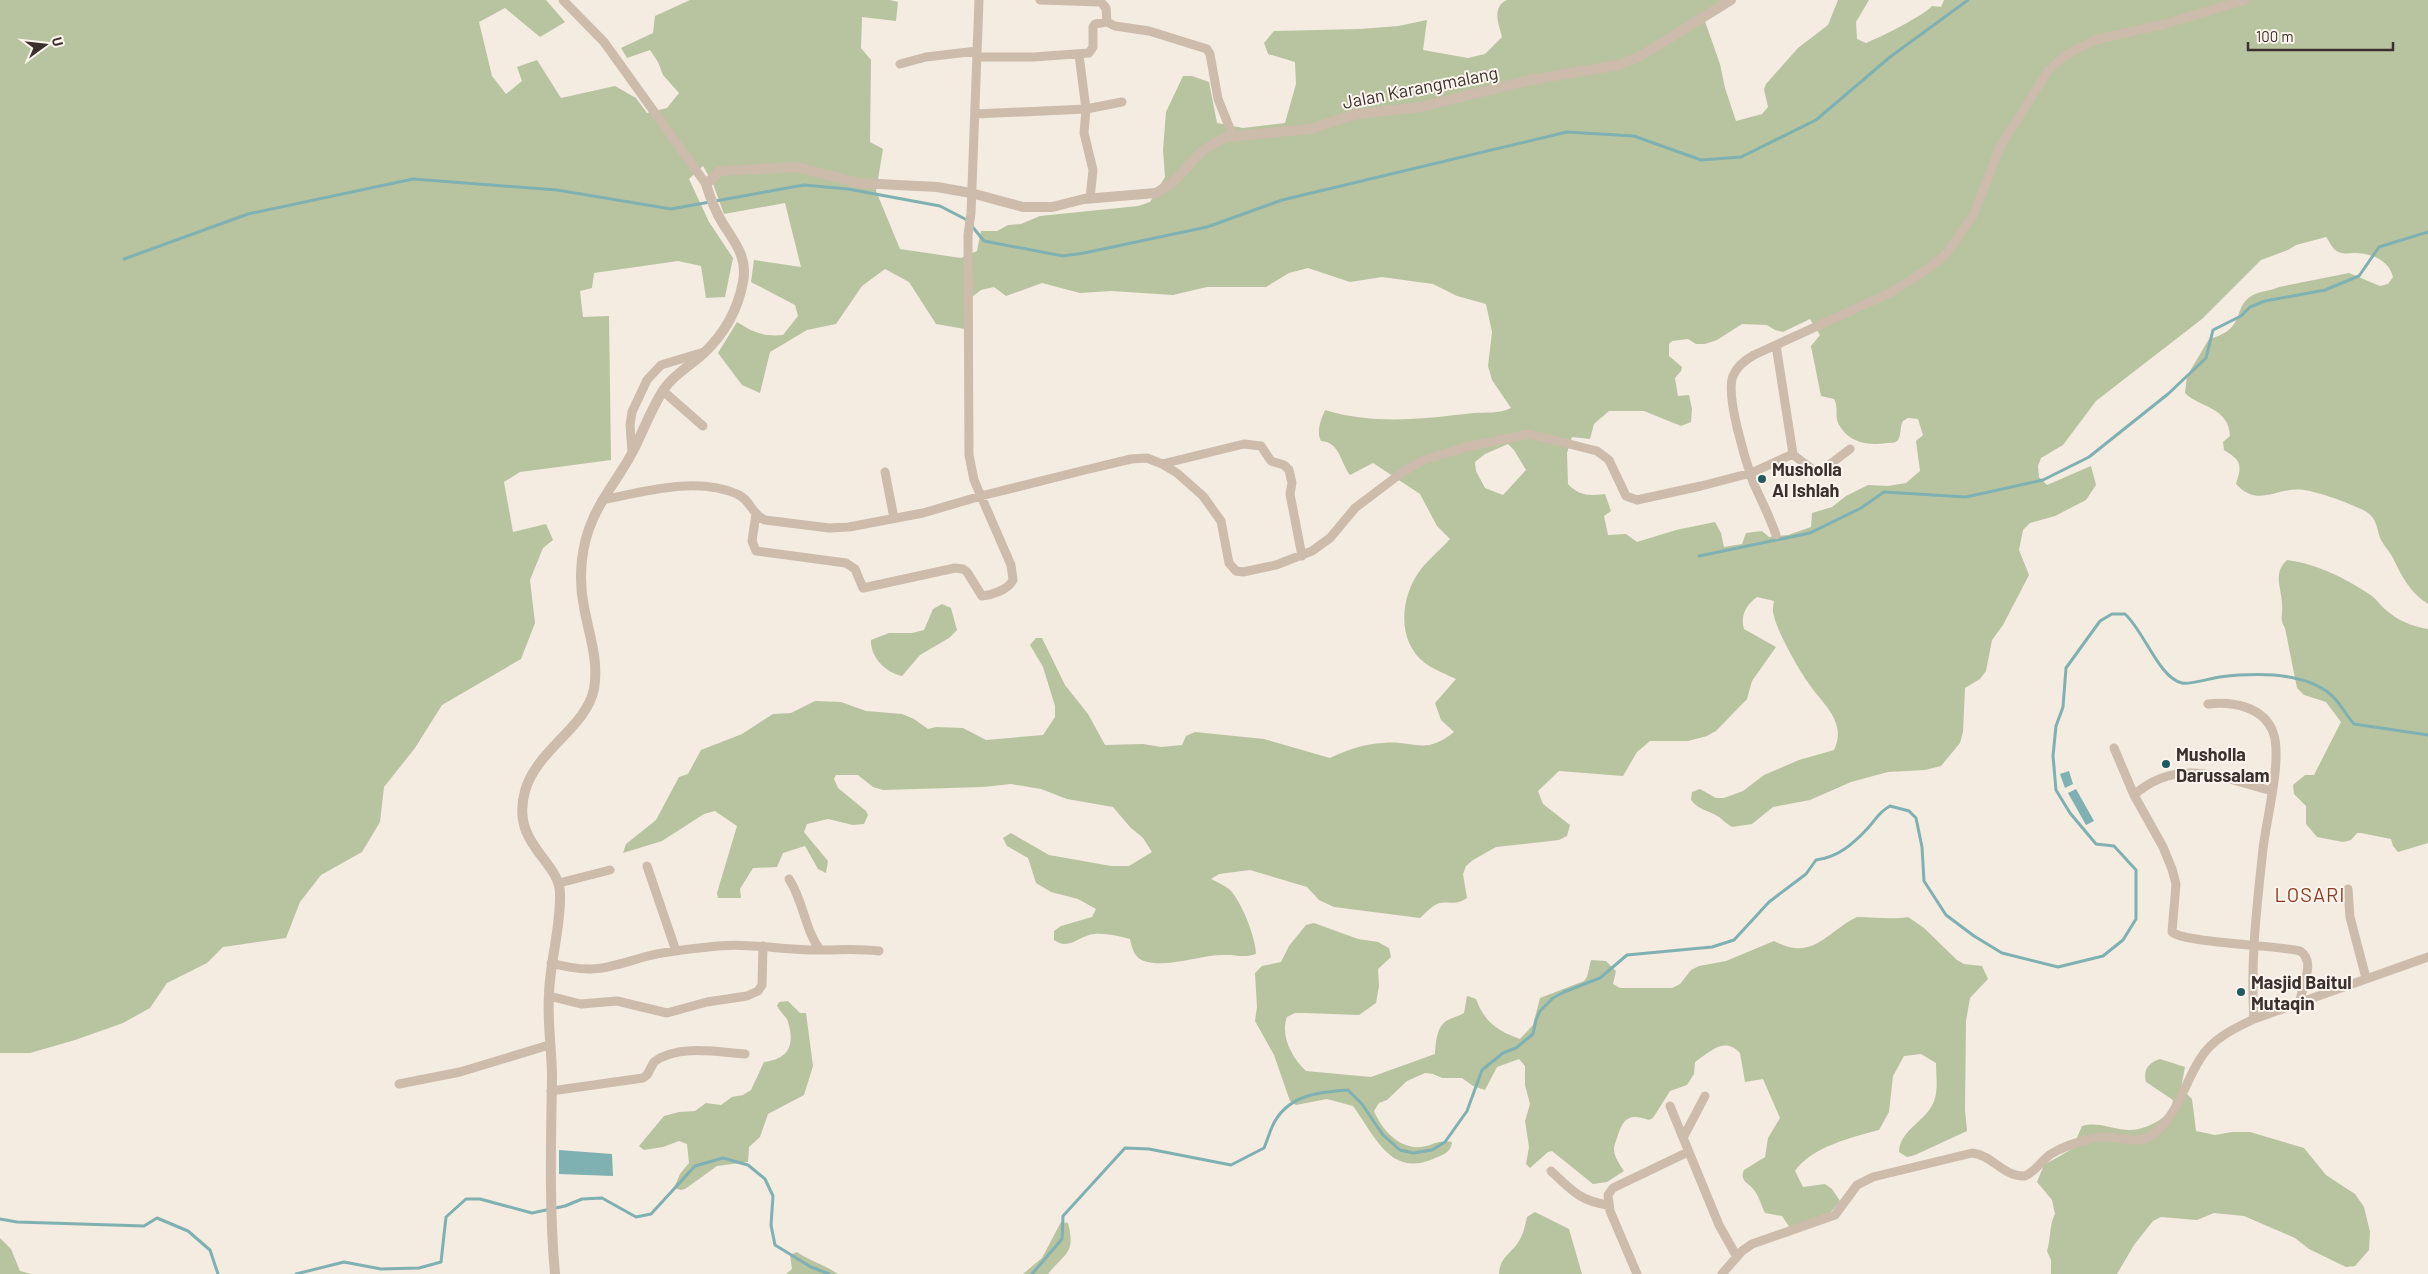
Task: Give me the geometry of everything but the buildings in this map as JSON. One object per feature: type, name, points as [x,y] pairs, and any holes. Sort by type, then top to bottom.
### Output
[{"type":"street","points":[[555,1274],[550,1192],[552,1091],[549,1045],[549,996],[551,964],[560,902],[559,883],[528,838],[524,827],[524,798],[530,780],[540,761],[578,720],[593,695],[596,670],[595,657],[584,609],[581,577],[591,523],[602,500],[632,452],[663,391],[676,374],[704,352],[721,333],[737,308],[744,273],[740,250],[721,222],[706,184],[604,42],[563,0]]},
{"type":"street","points":[[756,514],[752,545],[759,552],[846,563],[854,569],[863,588],[960,568],[972,578],[978,593],[985,596],[1007,587],[1013,580],[1011,565],[974,480],[969,455],[968,235],[972,213],[971,192],[979,0]]},
{"type":"street","points":[[1040,0],[1101,2],[1107,18],[1115,26],[1149,31],[1207,49],[1210,54],[1218,99],[1233,136]]},
{"type":"street","points":[[1107,18],[1109,0]]},
{"type":"street","name":"Jalan Karangmalang","points":[[706,184],[710,178],[720,171],[797,167],[829,173],[858,183],[937,187],[971,192],[1024,206],[1052,207],[1090,198],[1147,194],[1164,190],[1202,152],[1215,143],[1233,136],[1310,129],[1357,114],[1421,107],[1530,80],[1619,65],[1639,57],[1731,0]]},
{"type":"street","points":[[1776,535],[1751,472],[1734,414],[1730,389],[1732,377],[1744,361],[1892,292],[1922,273],[1945,255],[1973,216],[2000,146],[2048,70],[2064,56],[2095,40],[2165,24],[2245,0]]},
{"type":"street","points":[[900,64],[926,57],[977,54],[1078,54],[1092,51],[1093,27],[1107,18]]},
{"type":"street","points":[[1078,54],[1086,109],[1084,133],[1092,170],[1090,198]]},
{"type":"street","points":[[975,114],[1086,109],[1122,102]]},
{"type":"street","points":[[1776,345],[1792,454],[1816,472],[1820,472],[1850,450]]},
{"type":"street","points":[[632,452],[630,425],[632,412],[647,380],[661,365],[704,352]]},
{"type":"street","points":[[663,391],[703,426]]},
{"type":"street","points":[[602,500],[650,491],[702,486],[736,493],[744,498],[756,514],[765,520],[839,528],[923,513],[981,496],[1131,459],[1147,458],[1178,473],[1215,510],[1226,536],[1229,562],[1236,571],[1243,572],[1312,552],[1330,538],[1355,508],[1400,474],[1421,461],[1466,447],[1529,434],[1597,451],[1609,460],[1626,496],[1637,500],[1751,472],[1792,454]]},
{"type":"street","points":[[1162,464],[1244,444],[1262,446],[1271,461],[1284,465],[1289,470],[1292,483],[1290,494],[1302,556]]},
{"type":"street","points":[[885,472],[894,518]]},
{"type":"street","points":[[2208,704],[2228,703],[2246,708],[2270,727],[2275,746],[2272,792],[2253,945],[2254,1019]]},
{"type":"street","points":[[2114,748],[2134,795],[2163,847],[2174,876],[2176,884],[2172,932],[2176,935],[2197,939],[2291,949],[2305,954],[2308,970],[2300,1002]]},
{"type":"street","points":[[2134,795],[2150,782],[2185,772],[2206,773],[2272,792]]},
{"type":"street","points":[[647,866],[676,951]]},
{"type":"street","points":[[559,883],[610,870]]},
{"type":"street","points":[[789,879],[797,892],[808,930],[820,950]]},
{"type":"street","points":[[2348,889],[2350,917],[2366,978]]},
{"type":"street","points":[[551,964],[568,968],[598,970],[676,951],[741,944],[820,950],[856,948],[879,951]]},
{"type":"street","points":[[549,996],[581,1004],[617,1002],[667,1013],[707,1002],[747,996],[758,991],[762,985],[763,946]]},
{"type":"street","points":[[1722,1274],[1752,1244],[1835,1215],[1857,1185],[1872,1177],[1972,1153],[1985,1156],[2014,1175],[2025,1176],[2051,1155],[2086,1140],[2108,1136],[2133,1140],[2150,1136],[2173,1112],[2205,1052],[2219,1038],[2254,1019],[2428,957]]},
{"type":"street","points":[[399,1084],[460,1072],[549,1045]]},
{"type":"street","points":[[552,1091],[643,1078],[647,1075],[654,1062],[673,1054],[698,1051],[745,1054]]},
{"type":"street","points":[[1683,1138],[1705,1096]]},
{"type":"street","points":[[1670,1106],[1719,1225],[1737,1257]]},
{"type":"street","points":[[1637,1274],[1608,1205],[1608,1195],[1613,1188],[1688,1152]]},
{"type":"street","points":[[1551,1171],[1582,1198],[1608,1205]]},
{"type":"green space","points":[[0,0],[546,0],[565,22],[540,37],[505,8],[479,22],[492,76],[506,94],[522,81],[517,67],[537,60],[561,98],[615,86],[636,98],[647,113],[667,108],[679,93],[663,75],[658,62],[650,50],[627,58],[621,48],[653,33],[655,16],[690,0],[890,0],[898,2],[896,21],[862,17],[861,48],[871,60],[870,142],[883,149],[876,191],[900,249],[961,258],[977,251],[981,231],[997,231],[1008,225],[1021,224],[1040,216],[1138,206],[1150,202],[1165,177],[1163,150],[1166,112],[1183,76],[1192,76],[1209,82],[1217,123],[1243,128],[1285,123],[1296,84],[1295,62],[1268,54],[1264,43],[1274,31],[1360,29],[1398,26],[1427,20],[1423,50],[1468,58],[1485,54],[1502,37],[1497,17],[1499,7],[1507,0],[1722,0],[1702,13],[1720,64],[1725,88],[1736,121],[1762,114],[1768,107],[1764,89],[1766,84],[1798,48],[1828,25],[1838,0],[1869,0],[1856,22],[1857,39],[1866,43],[1911,20],[1932,6],[1941,7],[1944,0],[2428,0],[2428,604],[2416,595],[2407,583],[2381,540],[2372,517],[2365,511],[2335,499],[2304,490],[2285,491],[2261,496],[2244,491],[2236,484],[2240,468],[2239,464],[2234,457],[2224,450],[2223,442],[2230,436],[2225,419],[2213,409],[2185,393],[2187,376],[2209,339],[2229,330],[2246,300],[2253,295],[2279,287],[2349,273],[2380,286],[2388,284],[2393,277],[2388,266],[2373,256],[2338,252],[2326,237],[2296,245],[2261,260],[2202,319],[2096,401],[2063,445],[2041,458],[2038,466],[2039,477],[2047,485],[2091,466],[2096,485],[2086,500],[2055,516],[2030,523],[2023,530],[2019,550],[2029,575],[2003,625],[1992,640],[1986,671],[1980,679],[1965,688],[1963,732],[1960,743],[1941,766],[1925,770],[1888,772],[1851,782],[1810,800],[1773,807],[1752,824],[1732,827],[1719,817],[1694,804],[1691,800],[1692,792],[1700,789],[1716,798],[1724,798],[1743,791],[1764,775],[1799,760],[1834,750],[1838,730],[1831,713],[1803,675],[1788,649],[1776,623],[1773,612],[1774,601],[1757,597],[1743,615],[1744,629],[1776,647],[1752,681],[1747,699],[1716,731],[1707,736],[1688,741],[1650,741],[1637,752],[1623,776],[1559,771],[1538,791],[1543,804],[1570,825],[1567,836],[1559,840],[1496,847],[1466,866],[1463,874],[1467,898],[1456,903],[1437,904],[1420,918],[1334,907],[1319,900],[1307,887],[1250,870],[1219,874],[1211,879],[1223,885],[1234,894],[1251,929],[1256,954],[1244,956],[1216,955],[1173,962],[1153,963],[1138,958],[1130,939],[1116,936],[1094,934],[1069,943],[1059,943],[1054,940],[1054,931],[1061,926],[1092,917],[1096,909],[1078,899],[1051,892],[1036,883],[1028,858],[1007,846],[1003,838],[1011,833],[1049,855],[1111,866],[1129,866],[1152,852],[1143,838],[1130,827],[1113,807],[1067,799],[1041,789],[1011,784],[983,787],[883,790],[873,787],[858,775],[836,775],[834,779],[838,788],[866,811],[868,815],[864,824],[853,825],[828,819],[807,824],[804,832],[828,861],[826,873],[818,869],[805,846],[783,853],[777,867],[753,868],[740,889],[741,898],[718,898],[717,893],[737,826],[715,811],[704,814],[662,841],[623,853],[626,844],[656,820],[679,777],[688,774],[701,750],[742,734],[773,714],[791,713],[815,701],[841,702],[866,711],[902,714],[914,719],[928,729],[936,727],[963,728],[986,740],[1043,735],[1055,717],[1055,706],[1043,667],[1030,645],[1036,638],[1042,638],[1065,685],[1088,714],[1105,745],[1143,744],[1161,747],[1182,745],[1186,736],[1195,732],[1264,739],[1330,758],[1362,746],[1383,743],[1427,745],[1444,739],[1454,732],[1441,720],[1435,703],[1456,679],[1436,670],[1416,654],[1409,643],[1405,631],[1404,618],[1405,605],[1414,580],[1424,565],[1450,539],[1437,526],[1420,494],[1373,463],[1350,475],[1336,449],[1327,442],[1321,441],[1320,426],[1325,410],[1362,418],[1399,419],[1497,412],[1511,408],[1492,380],[1488,366],[1492,332],[1486,304],[1457,296],[1433,284],[1382,277],[1350,282],[1308,268],[1289,273],[1266,287],[1207,287],[1173,295],[1111,291],[1080,293],[1042,283],[1006,296],[994,287],[981,290],[964,303],[965,329],[936,324],[909,282],[885,269],[862,286],[836,324],[807,330],[770,352],[760,393],[742,385],[718,353],[737,322],[758,333],[783,335],[798,316],[795,305],[751,282],[754,260],[801,267],[785,203],[724,214],[713,184],[703,166],[689,179],[709,222],[733,258],[725,297],[706,298],[701,266],[678,261],[594,273],[592,288],[580,291],[583,317],[609,316],[611,460],[520,472],[504,482],[513,532],[546,524],[553,540],[543,548],[530,580],[535,623],[521,659],[442,705],[415,748],[384,787],[380,822],[362,852],[321,875],[300,902],[286,938],[223,947],[207,963],[167,983],[150,1008],[123,1023],[30,1053],[0,1053]],"holes":[[[1810,319],[1820,335],[1811,346],[1821,396],[1834,399],[1838,422],[1843,431],[1860,442],[1873,444],[1893,443],[1899,438],[1903,421],[1908,418],[1918,419],[1923,435],[1916,441],[1920,471],[1906,483],[1888,486],[1868,485],[1846,496],[1832,507],[1812,513],[1811,527],[1788,535],[1769,537],[1762,531],[1746,533],[1742,544],[1724,547],[1721,533],[1715,522],[1676,530],[1637,542],[1626,534],[1608,535],[1604,516],[1611,511],[1605,494],[1581,493],[1568,484],[1567,453],[1572,437],[1590,439],[1594,424],[1609,411],[1644,411],[1681,426],[1691,422],[1692,409],[1689,395],[1678,396],[1675,378],[1682,367],[1669,356],[1669,344],[1672,341],[1688,339],[1696,344],[1705,344],[1717,340],[1742,324],[1767,325],[1783,332]],[[1508,444],[1514,450],[1526,470],[1503,495],[1485,488],[1476,471],[1475,462],[1485,454]]]},
{"type":"green space","points":[[2287,560],[2310,565],[2342,578],[2372,596],[2400,620],[2428,629],[2428,843],[2398,852],[2393,846],[2391,839],[2357,833],[2351,840],[2343,842],[2317,837],[2306,824],[2306,806],[2294,794],[2293,785],[2305,775],[2314,775],[2341,722],[2326,702],[2304,695],[2297,688],[2283,625],[2279,581],[2282,565]]},
{"type":"green space","points":[[942,604],[951,608],[957,630],[949,638],[920,655],[902,676],[885,668],[873,652],[871,640],[889,633],[912,633],[924,630],[933,609]]},
{"type":"green space","points":[[1857,917],[1908,917],[1924,928],[1957,960],[1964,964],[1982,966],[1988,979],[1970,998],[1966,1021],[1965,1110],[1967,1131],[1915,1155],[1907,1157],[1899,1152],[1904,1137],[1909,1130],[1932,1106],[1936,1090],[1936,1063],[1921,1054],[1904,1056],[1893,1076],[1889,1112],[1879,1130],[1822,1149],[1811,1155],[1795,1171],[1803,1187],[1825,1184],[1832,1189],[1840,1201],[1831,1212],[1790,1228],[1782,1216],[1765,1213],[1756,1192],[1745,1182],[1743,1177],[1744,1170],[1765,1157],[1768,1138],[1780,1118],[1763,1079],[1745,1082],[1740,1053],[1734,1048],[1728,1046],[1717,1047],[1695,1062],[1694,1074],[1687,1085],[1670,1091],[1653,1118],[1649,1120],[1632,1117],[1624,1122],[1619,1131],[1614,1152],[1624,1171],[1607,1182],[1593,1184],[1552,1151],[1548,1152],[1530,1168],[1526,1164],[1529,1147],[1525,1121],[1530,1104],[1525,1085],[1525,1066],[1519,1059],[1497,1067],[1485,1090],[1473,1086],[1462,1078],[1442,1078],[1425,1073],[1407,1081],[1387,1100],[1379,1103],[1374,1111],[1377,1118],[1392,1137],[1406,1145],[1421,1147],[1439,1142],[1452,1142],[1450,1149],[1440,1156],[1418,1163],[1405,1163],[1394,1158],[1385,1150],[1353,1106],[1327,1099],[1296,1105],[1290,1101],[1274,1055],[1255,1021],[1257,1007],[1255,973],[1262,966],[1281,962],[1289,946],[1306,925],[1314,923],[1358,939],[1378,942],[1389,948],[1391,957],[1378,969],[1379,986],[1376,1003],[1359,1015],[1295,1013],[1287,1017],[1285,1024],[1286,1039],[1296,1060],[1306,1071],[1371,1077],[1435,1054],[1437,1035],[1441,1026],[1448,1020],[1464,1013],[1467,996],[1476,999],[1487,1019],[1498,1029],[1520,1039],[1533,1025],[1540,998],[1584,981],[1587,977],[1591,960],[1606,961],[1616,971],[1613,984],[1620,988],[1672,988],[1680,984],[1691,970],[1699,966],[1726,961],[1774,941],[1787,947],[1809,947]]},
{"type":"green space","points":[[788,1001],[800,1013],[806,1013],[813,1066],[804,1095],[768,1114],[760,1137],[749,1147],[748,1162],[717,1166],[685,1189],[674,1188],[680,1174],[689,1163],[687,1144],[679,1141],[663,1147],[644,1150],[639,1146],[664,1116],[679,1112],[695,1111],[706,1103],[721,1105],[732,1097],[743,1095],[751,1090],[764,1062],[779,1058],[788,1050],[791,1038],[788,1022],[777,1006],[779,1002]]},
{"type":"green space","points":[[2160,1059],[2185,1067],[2181,1088],[2192,1099],[2196,1131],[2215,1135],[2232,1132],[2250,1132],[2304,1148],[2326,1175],[2355,1194],[2364,1207],[2370,1232],[2369,1250],[2355,1266],[2346,1267],[2309,1249],[2295,1238],[2244,1216],[2214,1213],[2197,1220],[2161,1217],[2153,1221],[2134,1245],[2117,1274],[2051,1274],[2051,1260],[2047,1251],[2055,1214],[2052,1200],[2037,1182],[2044,1165],[2072,1149],[2082,1126],[2100,1125],[2130,1130],[2143,1128],[2163,1117],[2168,1112],[2173,1100],[2146,1082],[2145,1078],[2147,1067]]},
{"type":"green space","points":[[1535,1212],[1569,1229],[1582,1274],[1499,1274],[1503,1260],[1521,1238],[1527,1217]]},
{"type":"green space","points":[[1061,1222],[1068,1223],[1071,1241],[1064,1257],[1048,1274],[1023,1274],[1042,1258]]},
{"type":"green space","points":[[0,1238],[11,1249],[20,1271],[31,1274],[0,1274]]},
{"type":"green space","points":[[797,1252],[838,1274],[786,1274],[792,1269],[790,1255]]},
{"type":"water","points":[[2069,771],[2073,784],[2065,788],[2060,774]]},
{"type":"water","points":[[2076,789],[2094,821],[2086,825],[2068,793]]},
{"type":"water","points":[[559,1150],[612,1154],[613,1176],[559,1174]]},
{"type":"waterway","points":[[971,225],[984,241],[1063,256],[1084,253],[1207,227],[1282,200],[1567,132],[1634,136],[1701,160],[1741,157],[1816,120],[1890,57],[1968,0]]},
{"type":"waterway","points":[[124,259],[248,214],[413,179],[557,190],[671,209],[804,185],[848,189],[940,206],[967,220]]},
{"type":"waterway","points":[[1699,556],[1810,533],[1861,508],[1884,492],[1966,497],[2043,480],[2089,457],[2168,394],[2206,358],[2213,330],[2241,316],[2250,307],[2265,301],[2325,290],[2359,276],[2379,247],[2428,232]]},
{"type":"waterway","points":[[1032,1274],[1062,1239],[1063,1216],[1125,1148],[1149,1149],[1231,1165],[1264,1148],[1278,1116],[1294,1102],[1314,1094],[1348,1090],[1362,1104],[1383,1135],[1400,1150],[1413,1153],[1432,1150],[1445,1142],[1467,1111],[1482,1070],[1503,1053],[1516,1048],[1533,1034],[1540,1011],[1553,998],[1600,978],[1627,955],[1712,947],[1734,940],[1769,902],[1806,874],[1816,860],[1838,853],[1850,845],[1868,828],[1880,813],[1890,806],[1909,811],[1916,818],[1922,847],[1924,881],[1946,915],[1974,936],[2002,953],[2058,967],[2103,956],[2123,940],[2136,919],[2136,870],[2114,846],[2096,844],[2070,813],[2056,790],[2053,756],[2056,726],[2063,707],[2066,668],[2100,621],[2112,614],[2125,614],[2139,631],[2166,672],[2182,683],[2248,675],[2292,677],[2306,681],[2330,694],[2354,724],[2428,735]]},
{"type":"waterway","points":[[296,1274],[344,1262],[381,1269],[419,1268],[441,1262],[446,1217],[466,1199],[480,1199],[532,1213],[565,1206],[582,1199],[602,1198],[636,1217],[651,1214],[695,1166],[723,1158],[748,1165],[765,1179],[773,1196],[771,1225],[775,1245],[811,1267],[829,1274]]},
{"type":"waterway","points":[[0,1219],[17,1222],[144,1226],[157,1218],[188,1231],[210,1250],[218,1274]]},
{"type":"place","name":"Musholla Al Ishlah","points":[[1762,479]]},
{"type":"place","name":"Musholla Darussalam","points":[[2166,764]]},
{"type":"place","name":"Masjid Baitul Mutaqin","points":[[2241,992]]},
{"type":"district","name":"LOSARI","points":[[2310,894]]}]
